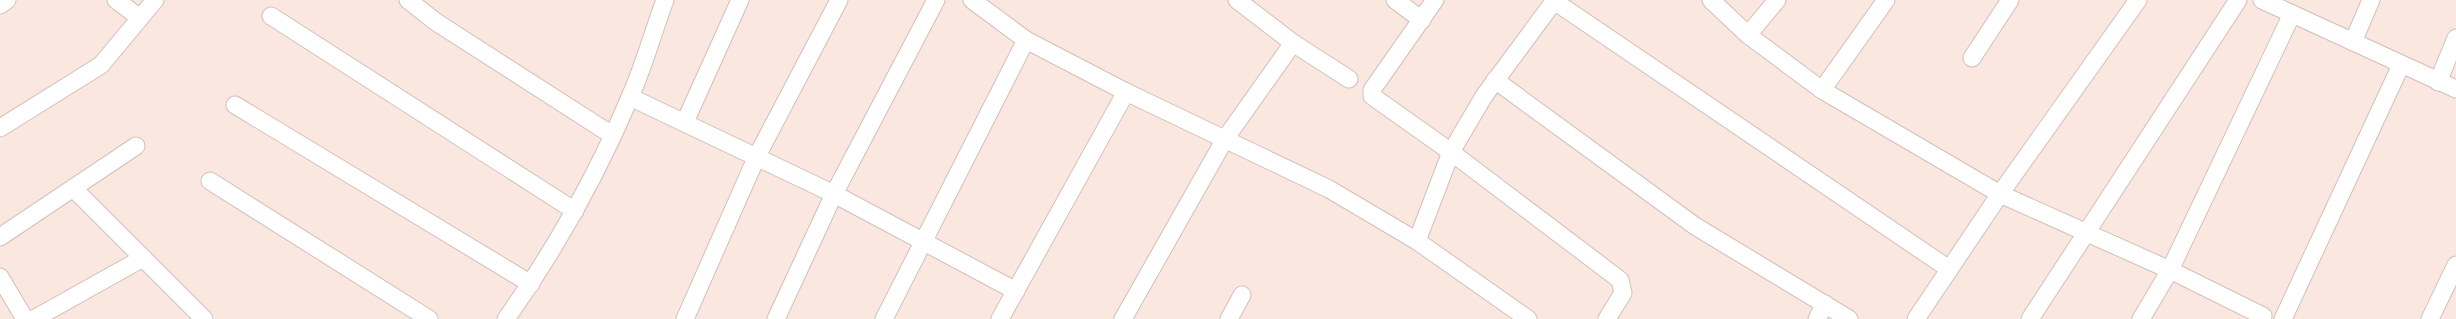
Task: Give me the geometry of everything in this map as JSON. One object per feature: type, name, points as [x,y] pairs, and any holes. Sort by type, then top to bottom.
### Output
[{"type":"street","points":[[0,5],[7,0]]},
{"type":"street","points":[[116,0],[140,18]]},
{"type":"street","points":[[0,128],[101,65],[155,0]]},
{"type":"street","points":[[408,0],[436,22],[612,135]]},
{"type":"street","points":[[506,319],[531,284],[575,211],[630,97],[665,0]]},
{"type":"street","points":[[686,122],[740,0]]},
{"type":"street","points":[[684,319],[757,156],[839,0]]},
{"type":"street","points":[[776,319],[834,194],[936,0]]},
{"type":"street","points":[[972,0],[1026,40],[1126,92],[1329,188],[1417,241],[1528,319]]},
{"type":"street","points":[[1237,0],[1293,43],[1349,79]]},
{"type":"street","points":[[1395,0],[1422,20]]},
{"type":"street","points":[[1435,0],[1371,93],[1620,280],[1622,293],[1607,319]]},
{"type":"street","points":[[1711,0],[1748,35],[1822,90],[2000,194],[2087,231],[2170,270],[2265,318]]},
{"type":"street","points":[[1748,35],[1777,0]]},
{"type":"street","points":[[1822,90],[1886,0]]},
{"type":"street","points":[[1972,58],[2010,0]]},
{"type":"street","points":[[1916,319],[2000,194],[2138,0]]},
{"type":"street","points":[[2030,319],[2238,0]]},
{"type":"street","points":[[2262,0],[2456,89]]},
{"type":"street","points":[[2353,42],[2371,0]]},
{"type":"street","points":[[1417,241],[1451,152],[1496,80],[1554,1],[1949,269]]},
{"type":"street","points":[[2141,319],[2170,270],[2292,14]]},
{"type":"street","points":[[271,16],[575,211]]},
{"type":"street","points":[[2438,82],[2456,38]]},
{"type":"street","points":[[884,319],[1026,40]]},
{"type":"street","points":[[1123,319],[1225,139],[1293,43]]},
{"type":"street","points":[[2283,319],[2401,65]]},
{"type":"street","points":[[1496,80],[1694,226],[1849,319]]},
{"type":"street","points":[[1000,319],[1126,92]]},
{"type":"street","points":[[630,97],[686,122],[834,194],[1016,291]]},
{"type":"street","points":[[235,105],[531,284]]},
{"type":"street","points":[[0,237],[136,146]]},
{"type":"street","points":[[210,181],[429,319]]},
{"type":"street","points":[[73,188],[204,319]]},
{"type":"street","points":[[34,319],[143,258]]},
{"type":"street","points":[[2430,319],[2456,265]]},
{"type":"street","points":[[0,277],[25,319]]},
{"type":"street","points":[[1229,319],[1242,295]]},
{"type":"street","points":[[1816,319],[1825,304]]}]
